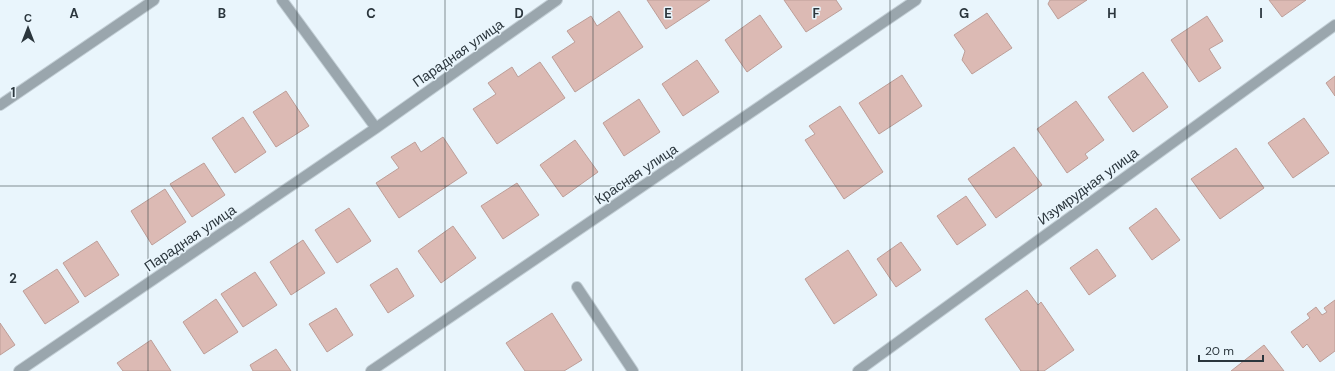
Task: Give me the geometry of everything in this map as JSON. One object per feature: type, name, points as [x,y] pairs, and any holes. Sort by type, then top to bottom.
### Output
[{"type":"street","points":[[0,105],[154,0]]},
{"type":"street","points":[[282,0],[376,128]]},
{"type":"street","name":"Парадная улица","points":[[19,371],[376,128],[557,0]]},
{"type":"street","name":"Красная улица","points":[[371,371],[916,0]]},
{"type":"street","name":"Изумрудная улица","points":[[858,371],[1335,25]]},
{"type":"street","points":[[576,287],[633,371]]},
{"type":"building","points":[[647,0],[710,0],[666,29]]},
{"type":"building","points":[[784,0],[836,0],[842,9],[806,32]]},
{"type":"building","points":[[1050,0],[1087,0],[1058,19],[1048,4]]},
{"type":"building","points":[[1269,0],[1306,0],[1282,17]]},
{"type":"building","points":[[619,11],[643,47],[575,92],[552,57],[575,42],[567,31],[591,16],[597,26]]},
{"type":"building","points":[[987,13],[1012,48],[972,74],[962,60],[965,51],[954,35]]},
{"type":"building","points":[[760,15],[782,47],[747,72],[725,40]]},
{"type":"building","points":[[1207,16],[1223,41],[1209,49],[1221,68],[1199,82],[1171,40]]},
{"type":"building","points":[[697,60],[719,92],[683,116],[662,84]]},
{"type":"building","points":[[540,62],[565,98],[497,144],[473,109],[496,94],[488,83],[512,67],[518,77]]},
{"type":"building","points":[[1143,72],[1168,107],[1133,132],[1108,97]]},
{"type":"building","points":[[902,75],[922,106],[879,134],[859,103]]},
{"type":"building","points":[[1335,76],[1335,96],[1326,83]]},
{"type":"building","points":[[286,91],[309,126],[276,147],[253,112]]},
{"type":"building","points":[[639,99],[660,132],[624,156],[603,123]]},
{"type":"building","points":[[1076,101],[1104,140],[1085,154],[1088,158],[1067,173],[1037,129]]},
{"type":"building","points":[[840,106],[883,172],[844,199],[805,140],[815,134],[809,126]]},
{"type":"building","points":[[243,117],[266,152],[235,173],[212,138]]},
{"type":"building","points":[[1304,118],[1329,153],[1293,178],[1268,143]]},
{"type":"building","points":[[443,137],[467,173],[399,218],[376,183],[399,168],[391,157],[415,142],[421,152]]},
{"type":"building","points":[[575,140],[598,172],[563,197],[540,165]]},
{"type":"building","points":[[1014,147],[1042,185],[996,218],[968,179]]},
{"type":"building","points":[[1236,148],[1264,188],[1220,219],[1191,179]]},
{"type":"building","points":[[204,163],[225,195],[192,217],[170,184]]},
{"type":"building","points":[[517,183],[539,215],[503,239],[481,206]]},
{"type":"building","points":[[165,189],[186,222],[152,245],[131,211]]},
{"type":"building","points":[[966,196],[986,225],[957,245],[937,216]]},
{"type":"building","points":[[349,208],[371,241],[337,263],[315,230]]},
{"type":"building","points":[[1156,208],[1180,240],[1152,260],[1129,228]]},
{"type":"building","points":[[453,226],[476,258],[441,283],[418,251]]},
{"type":"building","points":[[303,240],[325,273],[291,295],[270,262]]},
{"type":"building","points":[[97,241],[119,275],[85,297],[63,263]]},
{"type":"building","points":[[901,242],[921,270],[896,287],[877,259]]},
{"type":"building","points":[[1097,249],[1116,276],[1089,295],[1070,268]]},
{"type":"building","points":[[848,250],[877,295],[834,324],[805,279]]},
{"type":"building","points":[[397,268],[414,296],[388,313],[370,285]]},
{"type":"building","points":[[57,269],[79,302],[45,324],[23,291]]},
{"type":"building","points":[[255,272],[277,305],[243,327],[221,294]]},
{"type":"building","points":[[1027,290],[1038,305],[1041,302],[1074,350],[1044,371],[1021,371],[985,319]]},
{"type":"building","points":[[216,299],[238,332],[204,354],[183,322]]},
{"type":"building","points":[[1335,300],[1335,351],[1320,362],[1307,344],[1303,348],[1291,332],[1310,318],[1307,314],[1316,307],[1322,315],[1327,312],[1324,308]]},
{"type":"building","points":[[336,308],[353,335],[327,352],[309,324]]},
{"type":"building","points":[[552,313],[582,360],[564,371],[525,371],[506,343]]},
{"type":"building","points":[[0,323],[15,345],[0,355]]},
{"type":"building","points":[[151,340],[171,371],[123,371],[117,363]]},
{"type":"building","points":[[1264,345],[1284,371],[1231,371]]},
{"type":"building","points":[[276,349],[291,371],[253,371],[250,365]]}]
